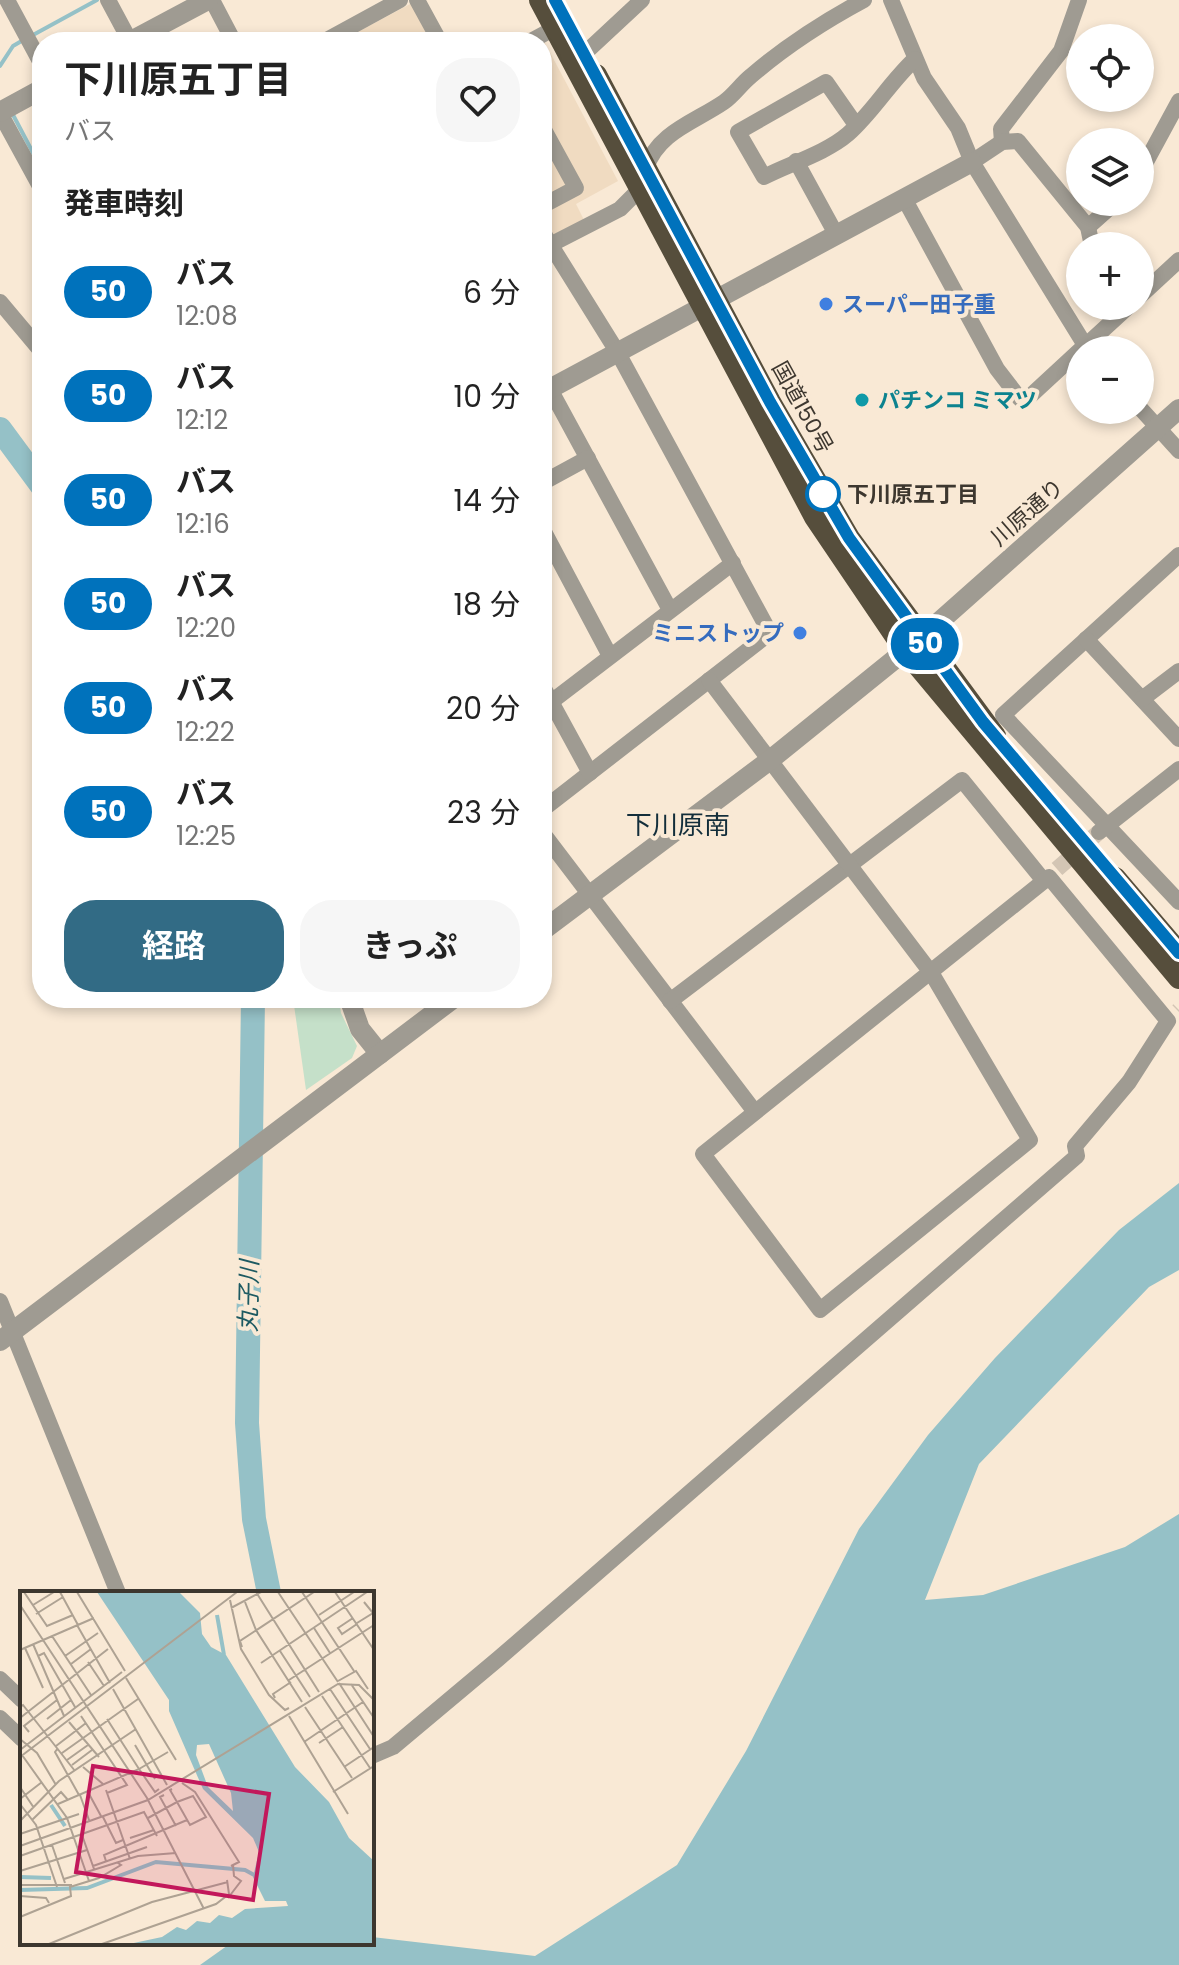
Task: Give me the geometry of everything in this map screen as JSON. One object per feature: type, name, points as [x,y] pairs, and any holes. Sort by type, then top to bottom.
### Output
[{"type":"highway","name":"国道150号","points":[[540,0],[639,190],[913,644],[1179,978]]},
{"type":"highway","name":"国道150号","points":[[555,0],[646,168],[709,305]]},
{"type":"highway","name":"国道150号","points":[[913,644],[1179,953]]},
{"type":"street","points":[[7,0],[32,46]]},
{"type":"street","points":[[108,0],[124,32]]},
{"type":"street","points":[[148,32],[210,0],[228,32]]},
{"type":"street","points":[[341,32],[400,0]]},
{"type":"street","points":[[417,0],[435,32]]},
{"type":"street","points":[[585,53],[642,0]]},
{"type":"street","points":[[646,168],[651,154],[672,134],[726,101],[752,75],[805,34],[864,0]]},
{"type":"street","points":[[891,0],[924,78],[958,128],[972,162],[1075,336]]},
{"type":"street","points":[[1002,142],[1001,129],[1061,51],[1079,0]]},
{"type":"street","points":[[548,32],[555,28]]},
{"type":"street","points":[[856,125],[826,82],[738,132],[764,177],[846,137],[915,59]]},
{"type":"street","points":[[32,95],[0,113],[32,172]]},
{"type":"street","points":[[1154,147],[1179,101]]},
{"type":"street","points":[[552,388],[905,200],[1002,142],[1014,140],[1023,145],[1089,232]]},
{"type":"street","points":[[552,144],[576,188],[552,201]]},
{"type":"street","points":[[796,161],[837,236]]},
{"type":"street","points":[[552,239],[620,209],[639,190]]},
{"type":"street","points":[[905,200],[997,369],[1020,399],[1027,399],[1066,364]]},
{"type":"street","points":[[1088,227],[1100,216]]},
{"type":"street","points":[[552,253],[618,353],[770,633],[552,802]]},
{"type":"street","points":[[1154,283],[1179,260]]},
{"type":"street","points":[[0,302],[32,340]]},
{"type":"street","points":[[1097,336],[1114,320]]},
{"type":"street","points":[[552,401],[588,458],[670,610]]},
{"type":"street","name":"川原通り","points":[[552,923],[770,760],[913,644],[1179,409]]},
{"type":"street","points":[[1154,424],[1179,451]]},
{"type":"street","points":[[552,478],[588,458]]},
{"type":"street","points":[[552,547],[610,656]]},
{"type":"street","points":[[1179,555],[1003,715],[1103,830],[1179,902]]},
{"type":"street","points":[[552,701],[733,563]]},
{"type":"street","points":[[1086,639],[1179,739]]},
{"type":"street","points":[[1142,699],[1179,671]]},
{"type":"street","points":[[709,680],[932,974],[1030,1140],[820,1310],[703,1154],[932,974],[1050,876]]},
{"type":"street","points":[[552,704],[590,773]]},
{"type":"street","points":[[1103,830],[1179,769]]},
{"type":"street","points":[[374,1755],[393,1747],[498,1659],[1077,1156],[1075,1146],[1129,1082],[1173,1016],[962,780],[670,1001]]},
{"type":"street","points":[[552,846],[755,1112]]},
{"type":"street","points":[[353,1008],[360,1029],[380,1054]]},
{"type":"street","points":[[5,1338],[441,1008]]},
{"type":"street","points":[[0,1301],[5,1338],[117,1591]]},
{"type":"street","points":[[0,1679],[12,1695]]},
{"type":"street","points":[[0,1718],[20,1737]]},
{"type":"shaded area","points":[[412,3],[428,32],[358,32]]},
{"type":"shaded area","points":[[552,56],[618,181],[576,204],[584,220],[552,237]]},
{"type":"green space","points":[[294,1008],[340,1008],[357,1046],[352,1058],[306,1090]]},
{"type":"water","points":[[1179,1183],[1179,1270],[1149,1287],[979,1464],[925,1600],[983,1595],[1125,1547],[1179,1514],[1179,1965],[200,1965],[228,1945],[374,1945],[374,1937],[535,1956],[677,1865],[746,1751],[859,1529],[928,1435],[995,1358],[1119,1230]]},
{"type":"waterway","points":[[38,32],[97,0]]},
{"type":"waterway","points":[[0,66],[13,46],[25,39]]},
{"type":"waterway","points":[[11,111],[32,151]]},
{"type":"waterway","name":"丸子川","points":[[0,429],[32,472]]},
{"type":"waterway","name":"丸子川","points":[[253,1008],[247,1423],[254,1519],[269,1591]]},
{"type":"tunnel","points":[[1057,869],[1099,832]]},
{"type":"bus line","name":"50","points":[[555,0],[797,452],[871,572],[983,722],[1179,953]]},
{"type":"place","name":"スーパー田子重","points":[[826,304]]},
{"type":"place","name":"パチンコ ミマツ","points":[[862,400]]},
{"type":"place","name":"下川原五丁目","points":[[823,494]]},
{"type":"place","name":"ミニストップ","points":[[800,633]]},
{"type":"district","name":"下川原南","points":[[678,825]]}]
